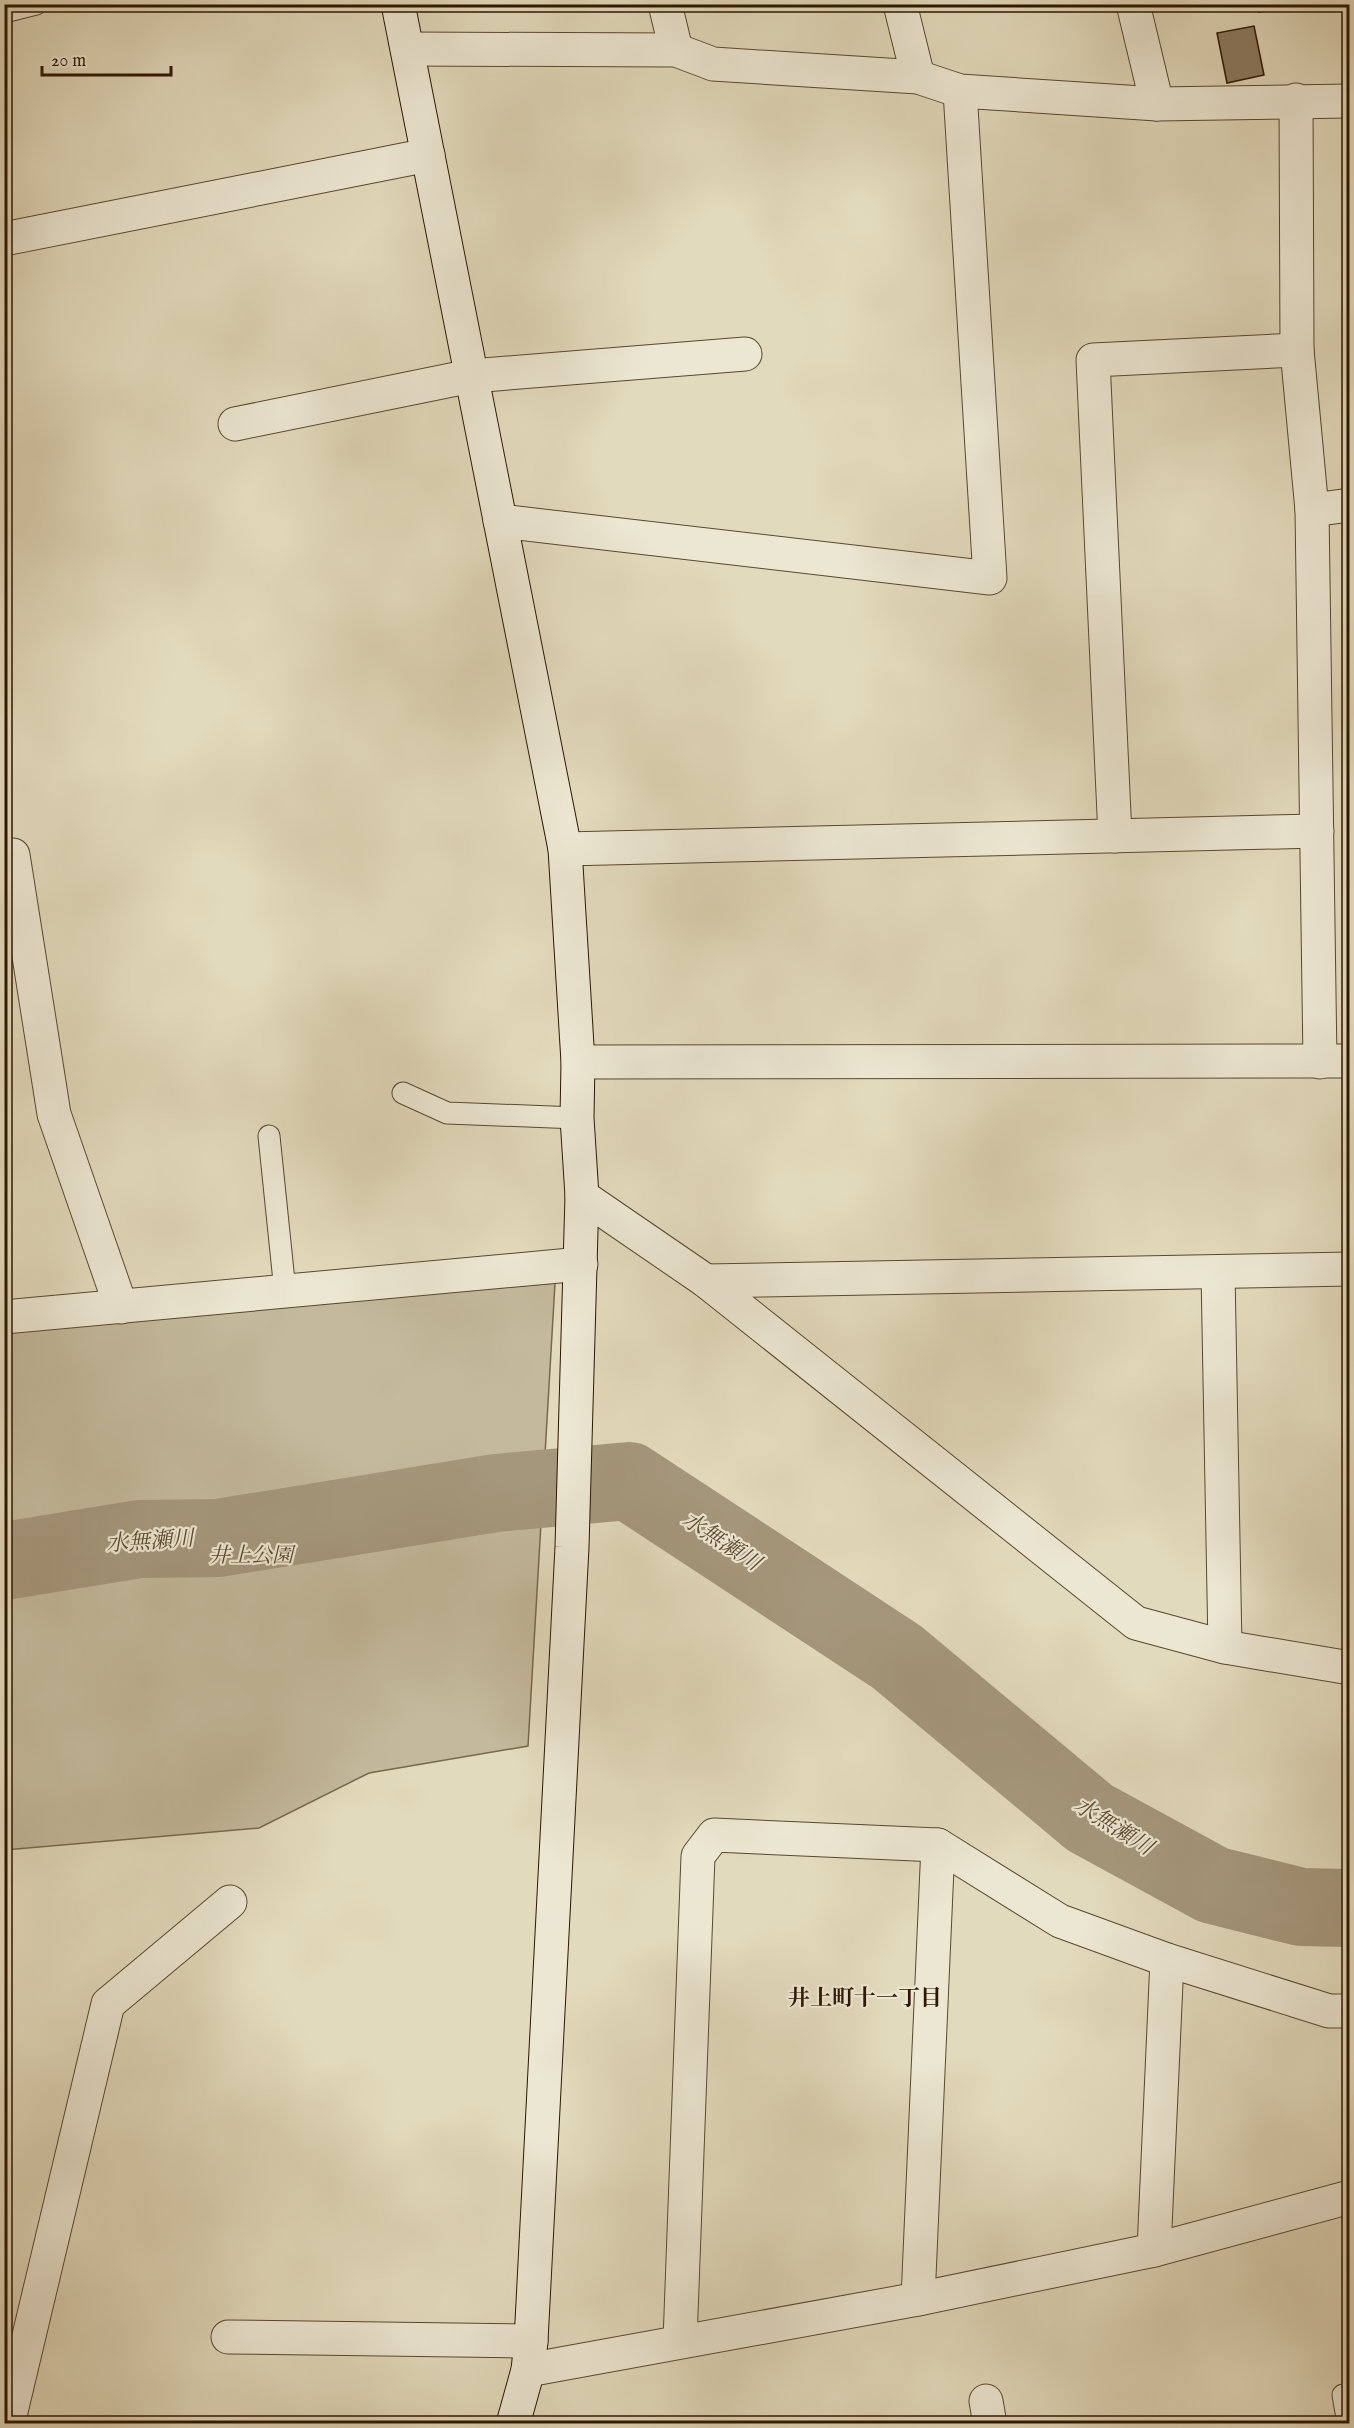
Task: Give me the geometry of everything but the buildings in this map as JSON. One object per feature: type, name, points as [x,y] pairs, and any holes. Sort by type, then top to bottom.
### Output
[{"type":"street","points":[[398,4],[409,49],[565,849],[578,1062],[577,1118],[582,1196],[572,1547],[530,2355],[513,2424]]},
{"type":"street","points":[[665,4],[676,50]]},
{"type":"street","points":[[900,4],[918,77]]},
{"type":"street","points":[[1133,4],[1158,104]]},
{"type":"street","points":[[409,49],[676,50],[713,64],[918,77],[960,91],[1158,104],[1296,100],[1350,101]]},
{"type":"street","points":[[500,521],[990,578],[960,91]]},
{"type":"street","points":[[578,1062],[1335,1062],[1317,831],[1312,510],[1297,350],[1296,100]]},
{"type":"street","points":[[4,239],[428,155]]},
{"type":"street","points":[[1115,836],[1093,360],[1297,350]]},
{"type":"street","points":[[235,424],[471,376],[745,354]]},
{"type":"street","points":[[1312,510],[1350,505]]},
{"type":"street","points":[[565,849],[1317,831]]},
{"type":"street","points":[[13,855],[54,1114],[121,1307]]},
{"type":"street","points":[[582,1196],[706,1281],[1136,1623],[1225,1647],[1350,1668]]},
{"type":"street","points":[[4,1317],[580,1264]]},
{"type":"street","points":[[706,1281],[1350,1269]]},
{"type":"street","points":[[1218,1272],[1225,1647]]},
{"type":"street","points":[[680,2341],[698,1856],[714,1835],[938,1845],[1060,1921],[1167,1960],[1329,2011],[1350,2011]]},
{"type":"street","points":[[918,2299],[938,1845]]},
{"type":"street","points":[[8,2424],[108,2004],[230,1902]]},
{"type":"street","points":[[1154,2250],[1167,1960]]},
{"type":"street","points":[[228,2337],[530,2355],[680,2341],[918,2299],[1154,2250],[1350,2197]]},
{"type":"lane","points":[[4,12],[36,4]]},
{"type":"lane","points":[[403,1093],[447,1113],[577,1118]]},
{"type":"lane","points":[[269,1136],[285,1292]]},
{"type":"lane","points":[[1343,2395],[1348,2424]]},
{"type":"green space","name":"井上公園","points":[[555,1283],[528,1746],[369,1773],[259,1828],[5,1850],[5,1328]]},
{"type":"waterway","name":"水無瀬川","points":[[4,1561],[140,1539],[218,1538],[496,1493],[629,1481],[897,1657],[1090,1818],[1213,1885],[1301,1907],[1350,1908]]},
{"type":"district","name":"井上町十一丁目","points":[[865,1999]]}]
